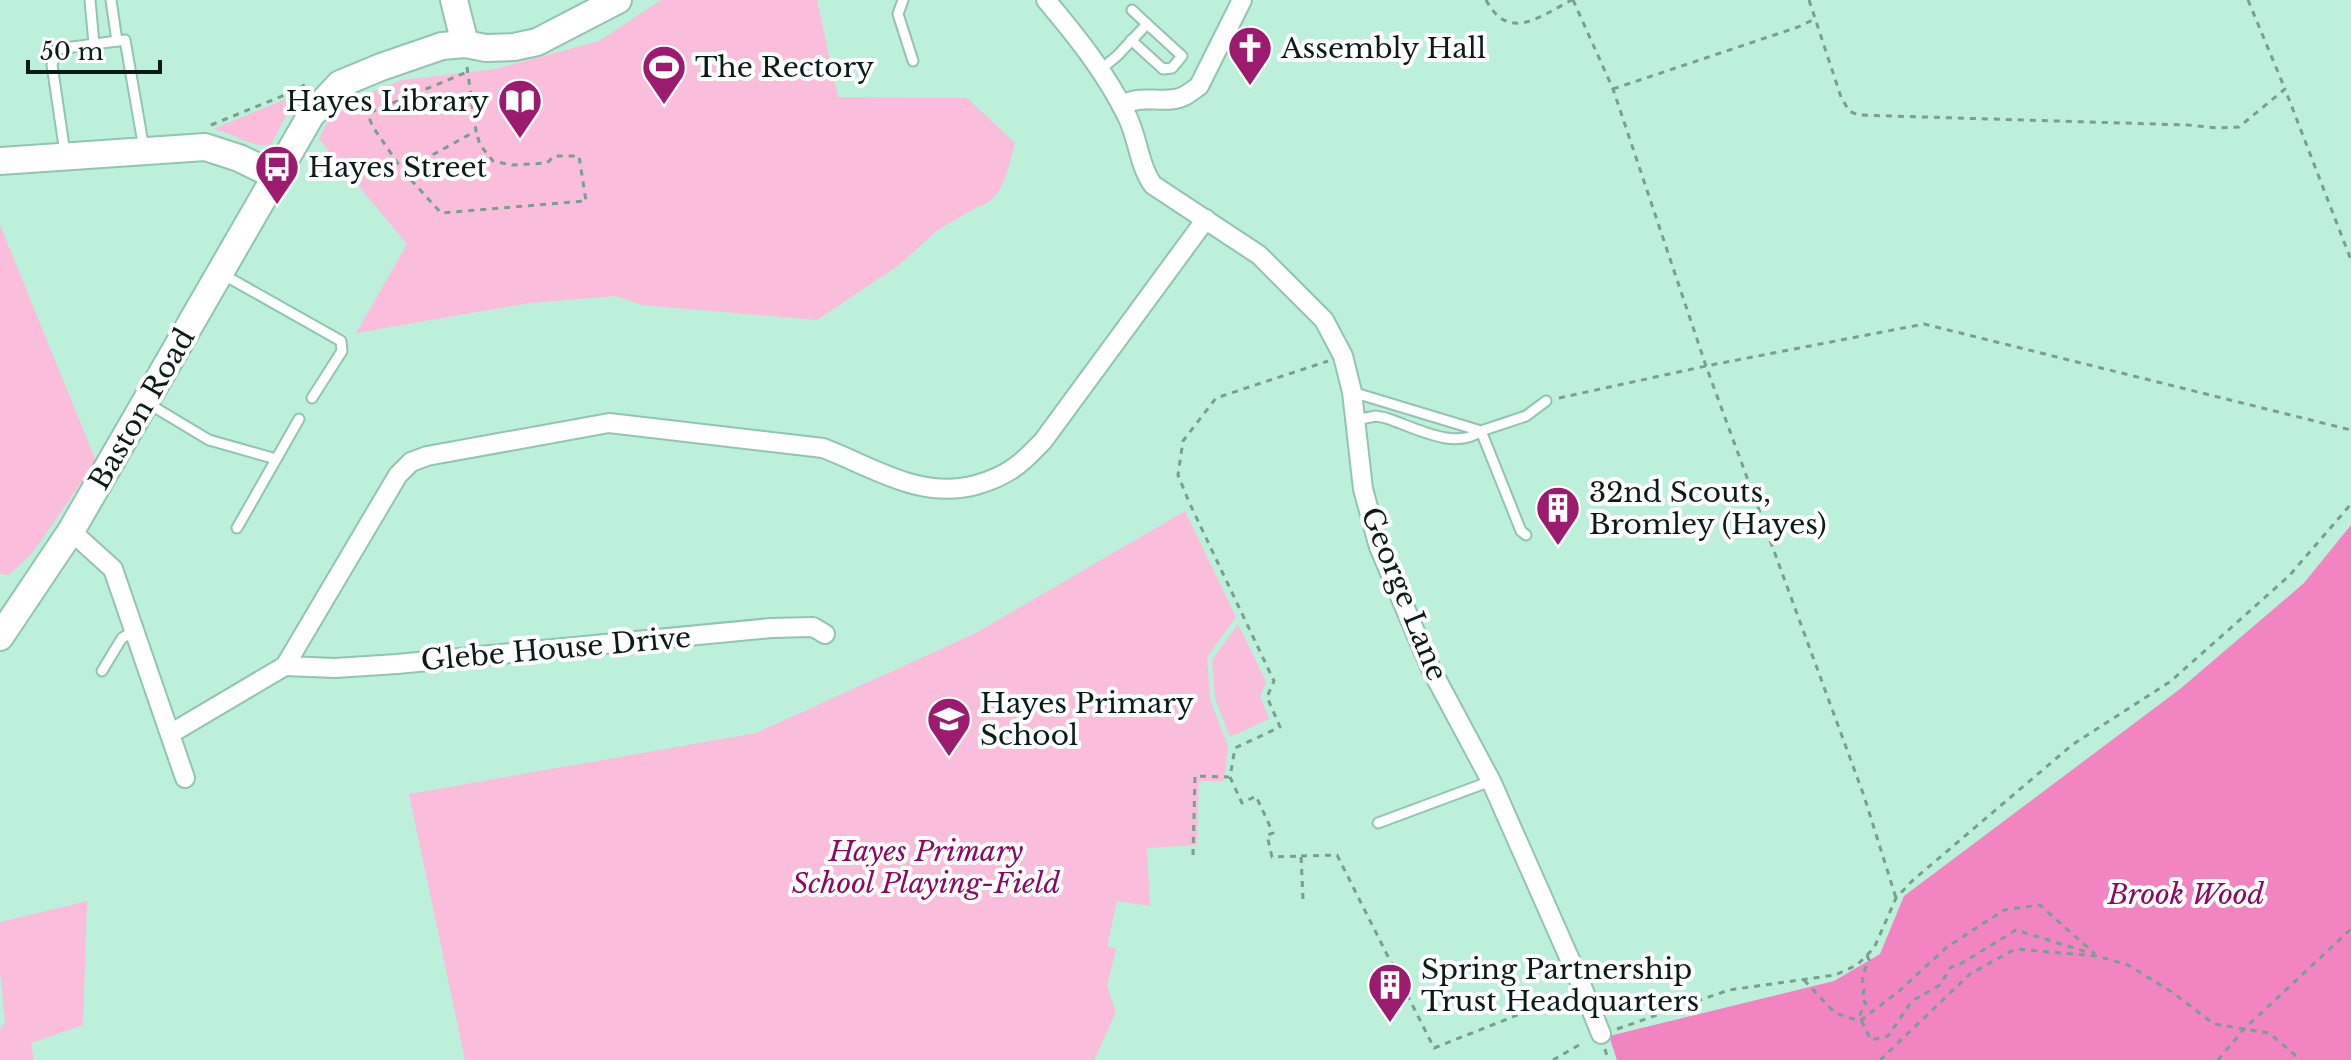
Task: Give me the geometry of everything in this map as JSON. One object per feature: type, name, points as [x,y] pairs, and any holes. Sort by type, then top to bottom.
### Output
[{"type":"main road","points":[[454,0],[465,44]]},
{"type":"main road","points":[[0,161],[205,147],[276,176],[311,115],[340,84],[442,46],[514,47],[537,42],[618,0]]},
{"type":"main road","name":"Baston Road","points":[[0,637],[71,531],[276,176]]},
{"type":"street","name":"George Lane","points":[[1046,0],[1101,69],[1134,131],[1146,176],[1153,185],[1259,255],[1324,320],[1343,356],[1352,392],[1363,489],[1379,547],[1431,669],[1491,781],[1601,1034]]},
{"type":"street","points":[[1121,105],[1144,98],[1176,99],[1199,86],[1242,0]]},
{"type":"street","points":[[170,734],[285,666],[398,475],[411,462],[427,456],[609,423],[823,448],[889,477],[923,488],[962,489],[990,481],[1015,468],[1043,441],[1206,219]]},
{"type":"street","points":[[71,531],[113,569],[185,778]]},
{"type":"street","name":"Glebe House Drive","points":[[285,666],[335,668],[397,664],[771,628],[813,627],[825,634]]},
{"type":"lane","points":[[90,0],[94,44]]},
{"type":"lane","points":[[111,0],[117,41]]},
{"type":"lane","points":[[903,0],[898,14],[913,61]]},
{"type":"lane","points":[[1131,40],[1163,69],[1175,66],[1182,56],[1132,10]]},
{"type":"lane","points":[[1101,69],[1147,24]]},
{"type":"lane","points":[[65,157],[52,65],[57,49],[125,40],[144,151]]},
{"type":"lane","points":[[221,273],[341,341],[342,351],[312,398]]},
{"type":"lane","points":[[1352,392],[1481,431]]},
{"type":"lane","points":[[1355,420],[1376,416],[1450,439],[1463,440],[1526,416],[1546,401]]},
{"type":"lane","points":[[146,402],[209,440],[276,459]]},
{"type":"lane","points":[[237,528],[299,419]]},
{"type":"lane","points":[[1481,431],[1521,531],[1526,535]]},
{"type":"lane","points":[[102,671],[122,638],[134,631]]},
{"type":"lane","points":[[1378,823],[1491,781]]},
{"type":"path","points":[[1486,0],[1504,22],[1515,24],[1530,21],[1573,0],[1613,89],[1706,366],[1864,796],[1896,898]]},
{"type":"path","points":[[1809,0],[1841,97],[1849,111],[1858,115],[2239,127],[2285,89]]},
{"type":"path","points":[[2248,0],[2351,260]]},
{"type":"path","points":[[1613,89],[1815,19]]},
{"type":"path","points":[[465,44],[480,145],[493,161],[512,165],[547,163],[554,156],[579,156],[586,201],[441,213],[403,171],[373,127],[371,112],[467,72]]},
{"type":"path","points":[[186,148],[193,134],[314,80],[335,89]]},
{"type":"path","points":[[403,171],[476,131]]},
{"type":"path","points":[[1546,401],[1924,324],[2351,430]]},
{"type":"path","points":[[1343,356],[1216,398],[1183,441],[1178,475],[1274,681],[1267,697],[1280,727],[1235,748],[1230,777],[1242,803],[1256,796],[1273,833],[1267,835],[1272,857],[1337,855],[1434,1048],[1583,989]]},
{"type":"path","points":[[1553,1060],[1601,1034],[1729,990],[1835,975],[1857,965],[1874,948],[1896,898],[1912,881],[2072,745],[2171,681],[2289,576],[2351,504]]},
{"type":"path","points":[[1193,855],[1195,776],[1230,777]]},
{"type":"path","points":[[1301,856],[1303,899]]},
{"type":"path","points":[[1860,1021],[1898,992],[1947,947],[2004,910],[2040,905],[2097,956]]},
{"type":"path","points":[[2218,1060],[2244,1029],[2351,929]]},
{"type":"path","points":[[1867,955],[1869,960],[1862,976],[1862,999],[1866,1003],[1859,1016],[1871,1040],[1888,1036],[1912,1001],[1940,985],[1951,967],[2016,930],[2128,965],[2172,992],[2214,1024],[2269,1033],[2301,1060]]},
{"type":"path","points":[[1880,1060],[1970,974],[2015,949],[2097,956]]},
{"type":"path","points":[[1804,980],[1835,1013],[1860,1021]]},
{"type":"green space","points":[[661,0],[817,0],[838,97],[967,98],[1015,143],[1004,181],[986,203],[938,230],[899,265],[817,320],[642,305],[616,296],[529,303],[356,333],[407,244],[319,139],[328,120],[362,96],[402,80],[495,69],[599,41]]},
{"type":"green space","points":[[291,97],[294,101],[271,144],[256,144],[213,129]]},
{"type":"green space","points":[[0,225],[96,461],[33,552],[9,575],[0,574]]},
{"type":"green space","name":"Hayes Primary School Playing-Field","points":[[1185,511],[1236,617],[1207,657],[1210,700],[1228,746],[1224,781],[1199,781],[1197,845],[1147,848],[1150,906],[1117,901],[1107,946],[1116,949],[1107,986],[1116,1012],[1094,1060],[465,1060],[409,794],[756,733],[974,634]]},
{"type":"green space","name":"Brook Wood","points":[[2351,525],[2351,1060],[1617,1060],[1609,1036],[1834,981],[1880,954],[1904,896],[2180,689],[2304,583]]},
{"type":"green space","points":[[1238,624],[1266,682],[1260,696],[1269,719],[1230,737],[1215,698],[1212,660]]},
{"type":"green space","points":[[87,901],[83,1025],[31,1043],[34,1060],[0,1060],[0,1029],[5,1022],[0,971],[0,922]]},
{"type":"place","name":"Assembly Hall","points":[[1250,87]]},
{"type":"place","name":"The Rectory","points":[[664,106]]},
{"type":"place","name":"Hayes Library","points":[[520,140]]},
{"type":"place","name":"Hayes Street","points":[[277,206]]},
{"type":"place","name":"32nd Scouts, Bromley (Hayes)","points":[[1558,547]]},
{"type":"place","name":"Hayes Primary School","points":[[949,758]]},
{"type":"place","name":"Spring Partnership Trust Headquarters","points":[[1390,1024]]}]
